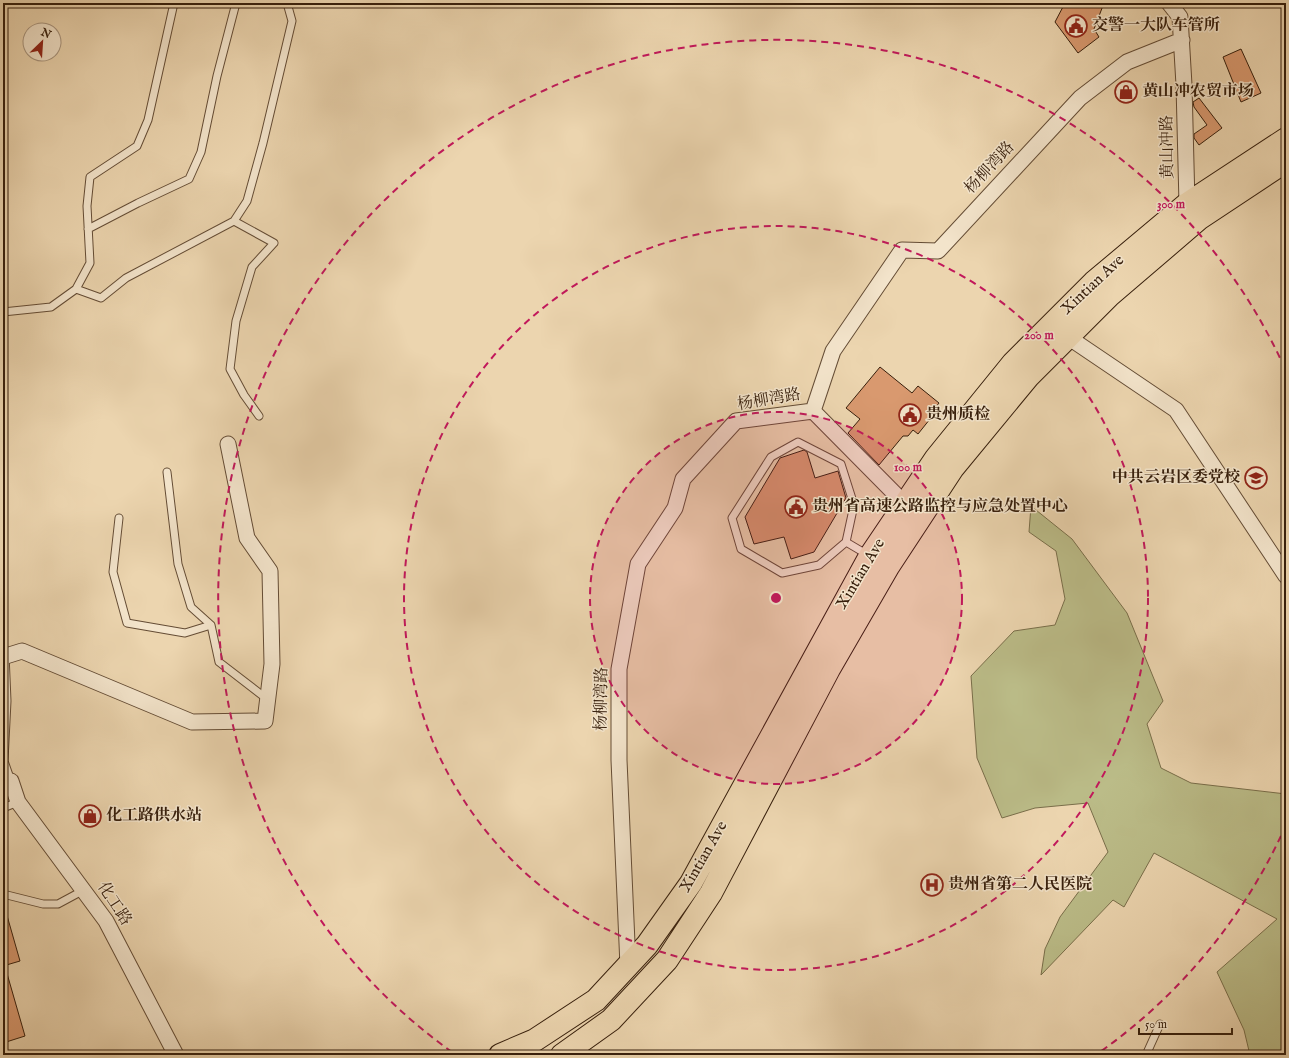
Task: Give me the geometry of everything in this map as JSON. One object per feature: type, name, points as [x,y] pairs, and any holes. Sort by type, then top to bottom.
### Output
[{"type":"main road","name":"Xintian Ave","points":[[500,1055],[535,1040],[596,1000],[647,945],[691,883],[870,556],[936,458],[1013,363],[1094,282],[1193,211],[1286,139]]},
{"type":"main road","name":"Xintian Ave","points":[[562,1055],[611,1020],[667,960],[711,893],[829,669],[888,567],[953,468],[1028,377],[1193,211],[1286,160]]},
{"type":"street","name":"黄山冲路","points":[[1169,3],[1180,17],[1193,211]]},
{"type":"street","name":"杨柳湾路","points":[[628,966],[619,760],[619,669],[638,564],[674,508],[683,479],[736,421],[813,411],[834,351],[902,250],[938,251],[1080,98],[1127,62],[1182,40]]},
{"type":"street","points":[[1068,337],[1176,410],[1286,576]]},
{"type":"street","points":[[813,411],[906,504]]},
{"type":"street","points":[[4,654],[22,651],[192,722],[265,721],[272,664],[270,571],[247,538],[228,444]]},
{"type":"street","name":"化工路","points":[[11,781],[18,802],[106,921],[176,1055]]},
{"type":"lane","points":[[3,312],[51,307],[76,289],[90,263],[87,206],[90,177],[136,146],[148,120],[174,3]]},
{"type":"lane","points":[[88,230],[189,179],[200,152],[217,76],[236,3]]},
{"type":"lane","points":[[76,289],[101,298],[126,278],[234,221],[247,201],[263,143],[292,21],[287,3]]},
{"type":"lane","points":[[234,221],[274,242],[252,267],[236,321],[230,369],[244,395],[259,416]]},
{"type":"lane","points":[[798,442],[841,464],[854,505],[846,542],[819,565],[782,573],[742,549],[732,518],[771,457],[798,442]]},
{"type":"lane","points":[[167,472],[178,564],[191,607],[211,625],[219,662],[268,700]]},
{"type":"lane","points":[[118,518],[113,572],[128,623],[185,633],[211,625]]},
{"type":"lane","points":[[846,542],[870,556]]},
{"type":"lane","points":[[4,654],[7,701],[4,761],[11,781]]},
{"type":"lane","points":[[3,808],[18,802]]},
{"type":"lane","points":[[3,894],[43,904],[58,904],[84,890]]},
{"type":"lane","points":[[1146,1055],[1160,1024]]},
{"type":"green space","points":[[1031,506],[1072,539],[1127,613],[1163,701],[1147,724],[1161,768],[1191,783],[1286,794],[1286,1055],[1250,1055],[1244,1030],[1217,972],[1277,919],[1154,853],[1124,907],[1113,900],[1041,975],[1045,949],[1060,917],[1108,852],[1088,803],[1035,808],[1002,818],[977,758],[971,676],[1014,631],[1055,625],[1065,599],[1056,551],[1029,532]]},
{"type":"building","name":"交警一大队车管所","points":[[1065,3],[1104,3],[1094,29],[1099,37],[1078,53],[1055,22]]},
{"type":"building","points":[[1241,49],[1261,93],[1241,102],[1223,57]]},
{"type":"building","points":[[1199,98],[1222,128],[1199,145],[1194,138],[1194,134],[1207,125],[1194,107],[1193,102]]},
{"type":"building","name":"贵州质检","points":[[880,367],[912,393],[918,386],[939,403],[932,412],[934,414],[918,434],[913,430],[908,436],[903,436],[879,465],[848,433],[860,419],[846,408]]},
{"type":"building","name":"贵州省高速公路监控与应急处置中心","points":[[804,450],[807,452],[815,478],[838,471],[846,498],[814,552],[791,559],[784,537],[754,544],[745,517],[780,458]]},
{"type":"building","points":[[6,912],[20,961],[3,966],[3,913]]},
{"type":"building","points":[[6,970],[25,1036],[3,1043],[3,971]]},
{"type":"place","name":"交警一大队车管所","points":[[1076,26]]},
{"type":"place","name":"黄山冲农贸市场","points":[[1126,92]]},
{"type":"place","name":"贵州质检","points":[[910,415]]},
{"type":"place","name":"中共云岩区委党校","points":[[1256,478]]},
{"type":"place","name":"贵州省高速公路监控与应急处置中心","points":[[796,507]]},
{"type":"place","name":"化工路供水站","points":[[90,816]]},
{"type":"place","name":"贵州省第二人民医院","points":[[932,885]]}]
